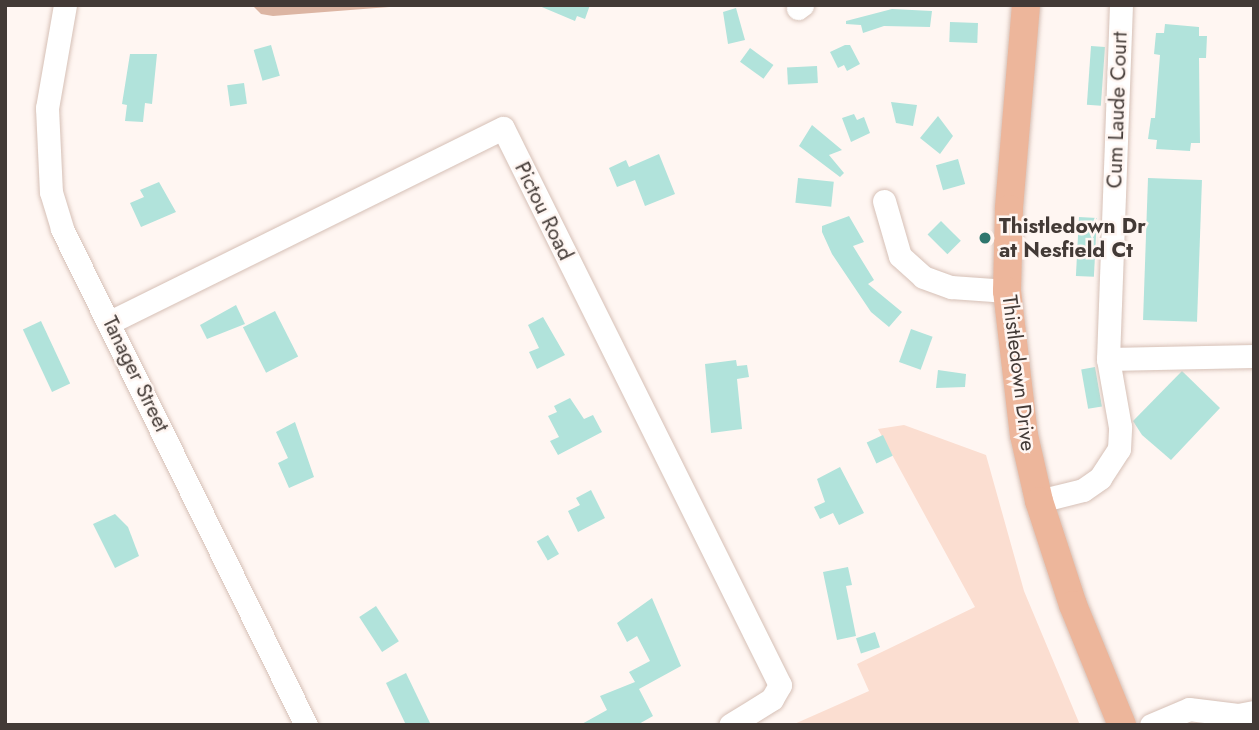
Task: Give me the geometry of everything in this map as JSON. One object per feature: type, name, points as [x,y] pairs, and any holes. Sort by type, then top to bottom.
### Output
[{"type":"main road","name":"Thistledown Drive","points":[[1026,5],[1009,209],[1007,291],[1024,435],[1039,501],[1073,605],[1122,725]]},
{"type":"street","name":"Tanager Street","points":[[65,5],[47,108],[51,192],[62,229],[306,725]]},
{"type":"street","points":[[1112,5],[1121,6]]},
{"type":"street","name":"Cum Laude Court","points":[[1039,501],[1083,490],[1113,462],[1120,427],[1108,359],[1121,6]]},
{"type":"street","name":"Pictou Road","points":[[110,322],[503,128],[780,685],[765,705],[730,725]]},
{"type":"street","points":[[884,201],[900,256],[923,277],[951,287],[1007,291]]},
{"type":"street","points":[[1108,359],[1254,356]]},
{"type":"street","points":[[1151,725],[1193,717],[1254,712]]},
{"type":"shaded area","points":[[252,5],[415,5],[273,16],[261,14]]},
{"type":"shaded area","points":[[904,425],[986,455],[1024,591],[1080,725],[792,725],[869,691],[857,664],[975,607],[878,429]]},
{"type":"building","points":[[537,5],[590,5],[585,19],[577,16],[575,21]]},
{"type":"building","points":[[736,8],[745,40],[728,44],[723,12]]},
{"type":"building","points":[[892,9],[932,11],[930,27],[884,26],[863,33],[861,25],[846,24],[846,21]]},
{"type":"building","points":[[950,22],[978,23],[977,43],[949,42]]},
{"type":"building","points":[[1165,24],[1199,27],[1199,36],[1207,36],[1206,58],[1199,58],[1200,143],[1191,143],[1190,151],[1156,149],[1157,140],[1148,139],[1151,118],[1155,118],[1160,55],[1154,54],[1156,33],[1164,33]]},
{"type":"building","points":[[271,45],[280,76],[263,81],[254,50]]},
{"type":"building","points":[[850,45],[860,64],[847,71],[844,65],[838,68],[830,52]]},
{"type":"building","points":[[1091,46],[1105,47],[1101,106],[1087,105]]},
{"type":"building","points":[[750,48],[773,65],[763,79],[740,62]]},
{"type":"building","points":[[130,54],[157,54],[152,104],[145,103],[143,122],[125,121],[127,105],[122,104]]},
{"type":"building","points":[[817,66],[818,83],[788,85],[787,68]]},
{"type":"building","points":[[244,83],[247,104],[230,106],[227,85]]},
{"type":"building","points":[[891,102],[917,105],[913,126],[896,123]]},
{"type":"building","points":[[854,114],[857,120],[864,117],[870,133],[851,142],[842,118]]},
{"type":"building","points":[[938,116],[953,136],[940,154],[920,138]]},
{"type":"building","points":[[812,125],[842,150],[829,155],[844,173],[840,177],[799,146]]},
{"type":"building","points":[[659,154],[675,194],[645,206],[635,180],[617,187],[609,168],[626,160],[629,167]]},
{"type":"building","points":[[958,159],[965,184],[943,190],[936,165]]},
{"type":"building","points":[[798,178],[834,182],[831,207],[795,203]]},
{"type":"building","points":[[1148,178],[1202,180],[1197,322],[1143,320]]},
{"type":"building","points":[[159,182],[176,212],[141,227],[130,203],[144,197],[140,190]]},
{"type":"building","points":[[849,216],[864,242],[853,246],[874,280],[868,284],[902,312],[889,327],[871,312],[832,254],[822,232],[822,226]]},
{"type":"building","points":[[1079,217],[1097,218],[1094,277],[1076,276]]},
{"type":"building","points":[[941,221],[961,241],[947,254],[928,234]]},
{"type":"building","points":[[236,305],[245,324],[207,339],[200,325]]},
{"type":"building","points":[[275,311],[298,356],[266,373],[243,327]]},
{"type":"building","points":[[543,317],[565,355],[537,369],[529,352],[539,348],[528,325]]},
{"type":"building","points":[[41,321],[70,384],[52,392],[23,329]]},
{"type":"building","points":[[911,329],[933,337],[921,370],[899,362]]},
{"type":"building","points":[[736,360],[737,366],[747,365],[749,377],[737,379],[742,429],[711,433],[705,364]]},
{"type":"building","points":[[1095,367],[1102,406],[1088,409],[1081,369]]},
{"type":"building","points":[[938,370],[966,374],[965,387],[936,388]]},
{"type":"building","points":[[1182,371],[1220,408],[1171,460],[1142,435],[1133,421]]},
{"type":"building","points":[[570,398],[584,419],[593,415],[602,432],[558,455],[550,441],[559,437],[548,416],[557,412],[554,406]]},
{"type":"building","points":[[295,422],[314,477],[289,488],[278,463],[288,458],[276,432]]},
{"type":"building","points":[[883,435],[893,456],[876,463],[867,443]]},
{"type":"building","points":[[840,467],[864,513],[839,525],[833,513],[820,519],[814,507],[825,502],[817,479]]},
{"type":"building","points":[[591,490],[605,518],[578,532],[568,511],[580,505],[576,498]]},
{"type":"building","points":[[115,514],[128,527],[139,556],[115,568],[93,524]]},
{"type":"building","points":[[548,535],[559,554],[548,561],[537,542]]},
{"type":"building","points":[[848,567],[852,585],[846,586],[856,636],[837,640],[823,572]]},
{"type":"building","points":[[652,598],[681,666],[639,689],[653,716],[637,725],[580,725],[607,710],[600,696],[635,682],[629,672],[650,661],[637,636],[627,642],[617,623]]},
{"type":"building","points":[[376,606],[399,641],[382,652],[359,617]]},
{"type":"building","points":[[875,632],[880,647],[861,653],[856,638]]},
{"type":"building","points":[[406,673],[431,725],[406,725],[386,683]]},
{"type":"place","name":"Thistledown Dr at Nesfield Ct","points":[[985,238]]}]
